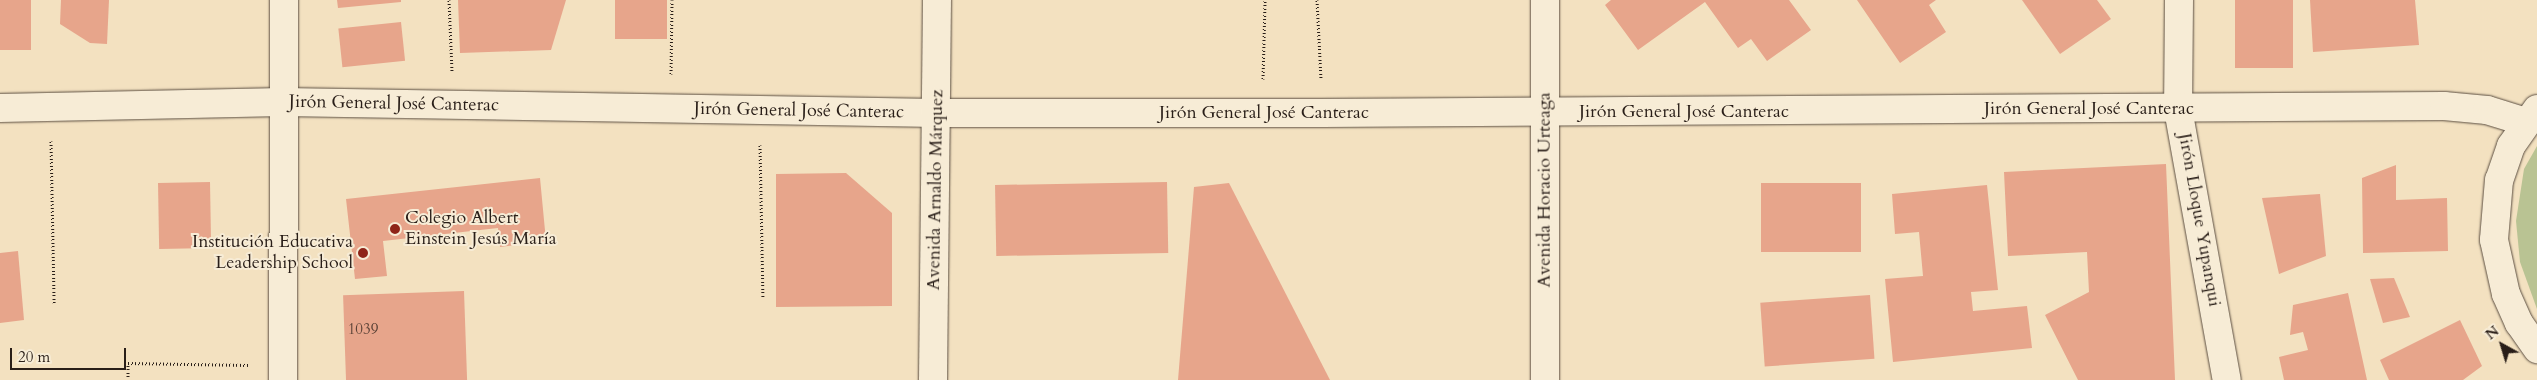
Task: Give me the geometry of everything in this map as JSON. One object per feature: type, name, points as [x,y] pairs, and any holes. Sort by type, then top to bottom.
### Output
[{"type":"street","points":[[283,372],[284,0]]},
{"type":"street","name":"Avenida Arnaldo Márquez","points":[[934,380],[937,0]]},
{"type":"street","name":"Avenida Horacio Urteaga","points":[[1545,0],[1545,380]]},
{"type":"street","name":"Jirón Lloque Yupanqui","points":[[2179,0],[2178,109],[2228,380]]},
{"type":"street","name":"Jirón General José Canterac","points":[[0,108],[283,102],[937,113],[1545,113],[2444,106],[2532,116]]},
{"type":"street","points":[[2532,116],[2512,146],[2499,180],[2494,240],[2506,294],[2519,323],[2537,349]]},
{"type":"path","points":[[450,0],[453,106]]},
{"type":"path","points":[[670,109],[672,0]]},
{"type":"path","points":[[1263,113],[1265,0]]},
{"type":"path","points":[[1317,0],[1322,113]]},
{"type":"path","points":[[51,107],[54,303]]},
{"type":"path","points":[[759,110],[763,297]]},
{"type":"path","points":[[128,380],[128,363],[283,372]]},
{"type":"green space","points":[[2537,146],[2537,309],[2520,262],[2516,221],[2524,169]]},
{"type":"building","points":[[0,0],[31,0],[31,50],[0,50]]},
{"type":"building","points":[[61,0],[109,0],[107,44],[90,43],[60,24]]},
{"type":"building","points":[[337,0],[401,0],[401,2],[338,8]]},
{"type":"building","points":[[458,0],[566,0],[551,50],[460,53]]},
{"type":"building","points":[[615,0],[667,0],[667,39],[615,39]]},
{"type":"building","points":[[1611,0],[1789,0],[1811,30],[1767,61],[1751,39],[1738,48],[1705,2],[1638,50],[1605,5]]},
{"type":"building","points":[[1857,0],[1936,0],[1929,5],[1946,32],[1900,63]]},
{"type":"building","points":[[2022,0],[2097,0],[2111,19],[2060,54]]},
{"type":"building","points":[[2235,0],[2293,0],[2293,68],[2235,68]]},
{"type":"building","points":[[2310,0],[2415,0],[2419,45],[2313,52]]},
{"type":"building","points":[[401,22],[405,61],[342,67],[338,29]]},
{"type":"building","points":[[2166,164],[2175,380],[2078,380],[2045,315],[2089,292],[2087,252],[2008,256],[2004,172]]},
{"type":"building","points":[[2396,165],[2396,200],[2447,198],[2448,251],[2363,253],[2362,178]]},
{"type":"building","points":[[846,173],[892,213],[892,306],[776,307],[776,174]]},
{"type":"building","points":[[540,178],[546,241],[500,247],[498,228],[383,241],[387,276],[355,279],[346,199]]},
{"type":"building","points":[[210,182],[211,248],[159,249],[158,183]]},
{"type":"building","points":[[1167,182],[1168,253],[996,256],[995,185]]},
{"type":"building","points":[[1229,183],[1330,380],[1178,380],[1194,187]]},
{"type":"building","points":[[1761,183],[1861,183],[1861,252],[1761,252]]},
{"type":"building","points":[[1987,185],[1998,290],[1971,292],[1973,311],[2027,306],[2032,348],[1893,362],[1885,279],[1923,276],[1919,232],[1895,234],[1892,194]]},
{"type":"building","points":[[2320,194],[2326,256],[2279,274],[2262,198]]},
{"type":"building","points":[[18,251],[24,320],[0,323],[0,253]]},
{"type":"building","points":[[2394,278],[2410,317],[2383,323],[2370,279]]},
{"type":"building","points":[[464,291],[467,380],[346,380],[343,295]]},
{"type":"building","points":[[2348,293],[2367,380],[2284,380],[2279,357],[2308,350],[2303,332],[2290,335],[2293,305]]},
{"type":"building","points":[[1870,295],[1874,359],[1765,367],[1760,303]]},
{"type":"building","points":[[2460,320],[2482,366],[2463,380],[2389,380],[2380,360]]},
{"type":"place","name":"Colegio Albert Einstein Jesús María","points":[[395,229]]},
{"type":"place","name":"Institución Educativa Leadership School","points":[[363,253]]}]
